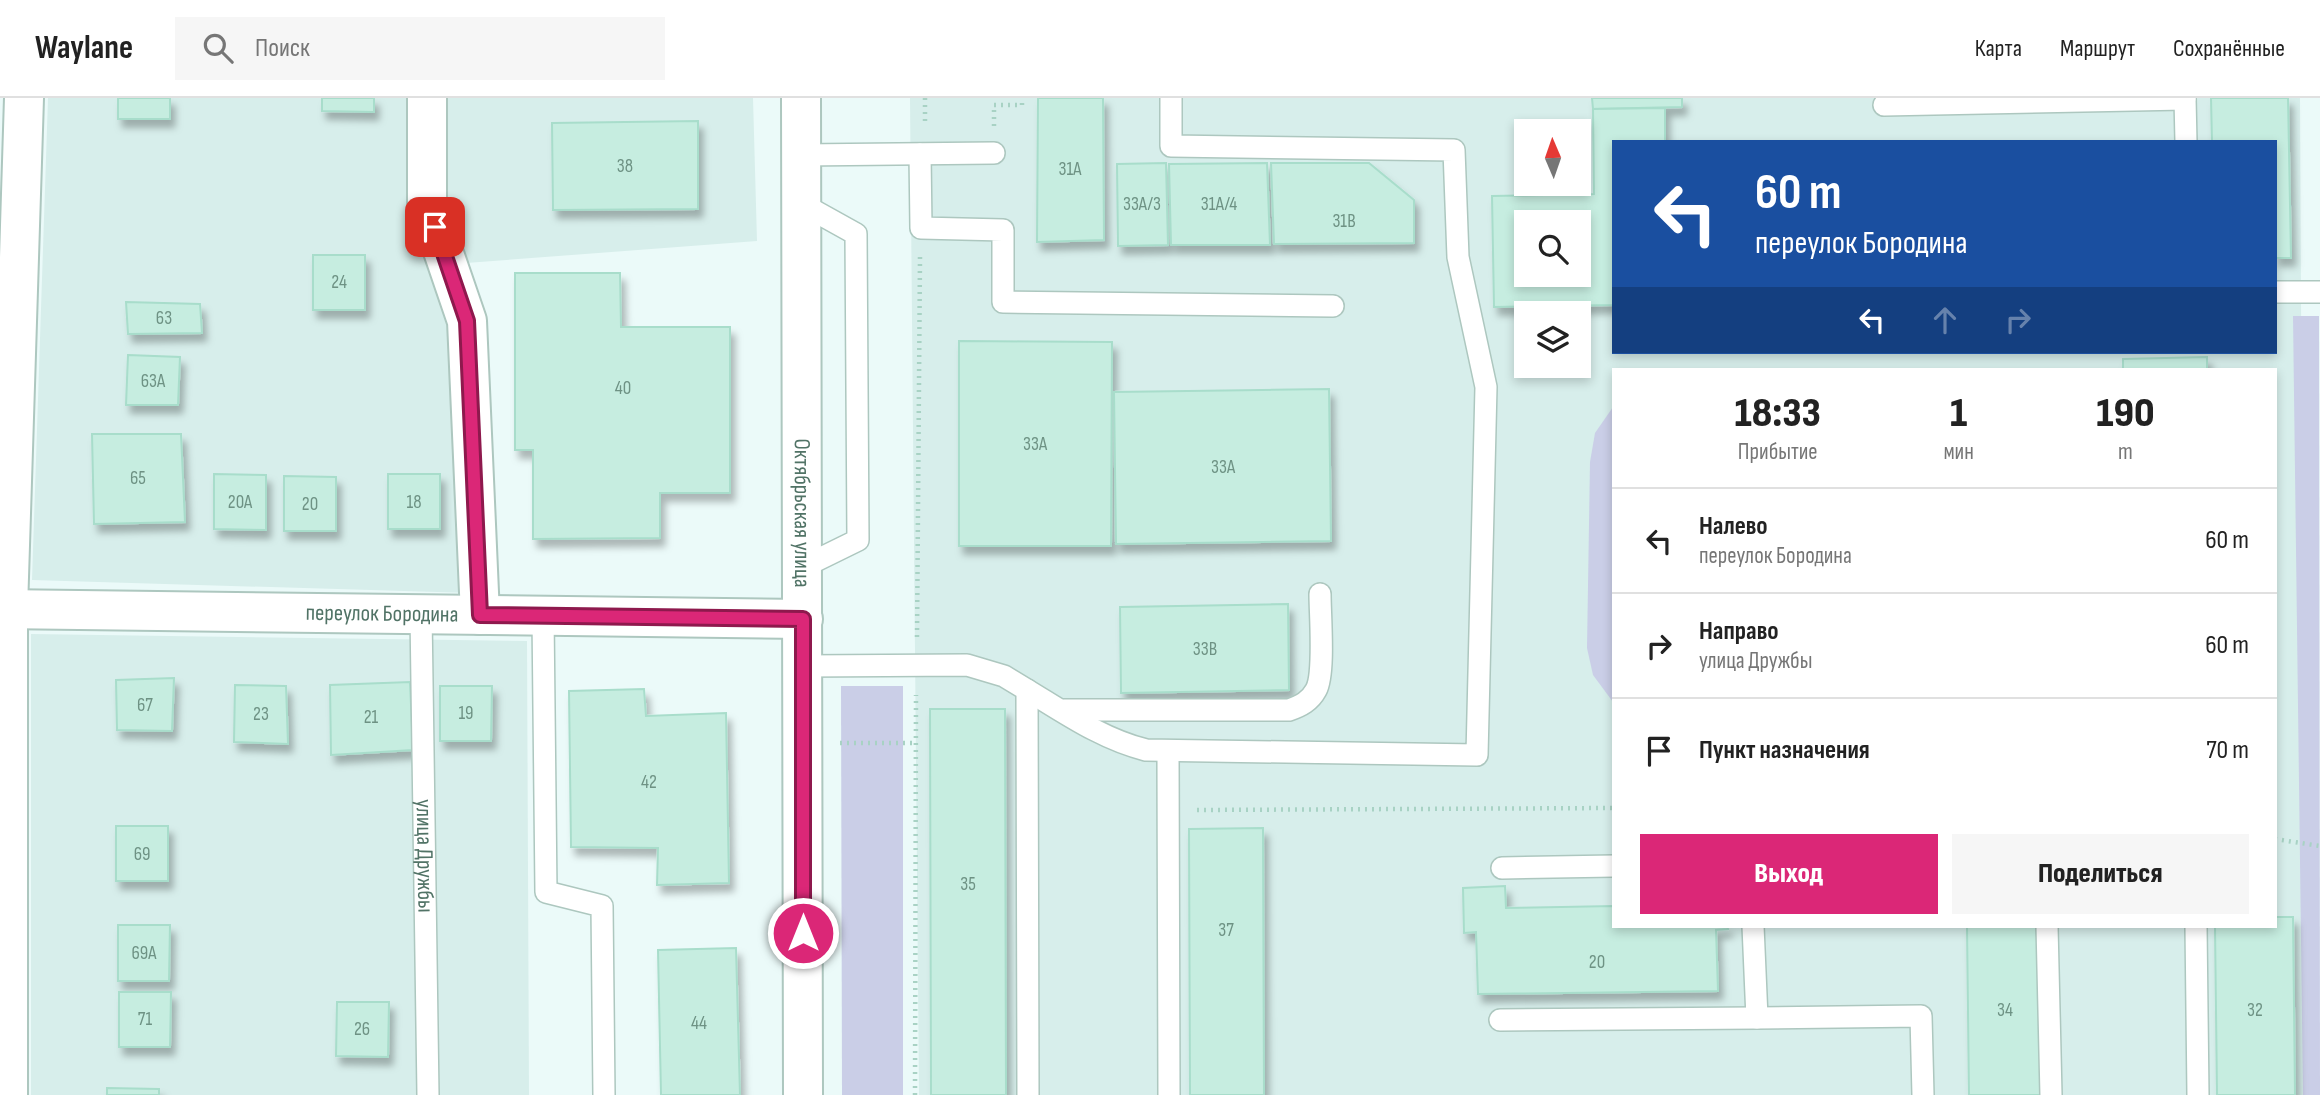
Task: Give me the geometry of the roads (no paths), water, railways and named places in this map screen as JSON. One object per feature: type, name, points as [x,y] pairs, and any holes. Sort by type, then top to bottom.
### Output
[{"type":"street","points":[[8,1095],[4,609],[24,98]]},
{"type":"street","points":[[427,98],[427,204],[467,321],[480,615]]},
{"type":"street","name":"Октябрьская улица","points":[[801,98],[803,1095]]},
{"type":"street","name":"переулок Бородина","points":[[4,609],[803,619]]},
{"type":"lane","points":[[804,666],[967,665],[1004,676],[1115,740],[1146,750],[1477,755],[1486,387],[1458,257],[1454,150],[1171,146],[1171,98]]},
{"type":"lane","points":[[1884,104],[2185,99],[2186,140]]},
{"type":"lane","points":[[801,155],[994,153]]},
{"type":"lane","points":[[920,154],[921,228],[1003,230],[1003,302],[1333,306]]},
{"type":"lane","points":[[802,204],[856,234],[858,526],[858,540],[803,567]]},
{"type":"lane","points":[[2277,292],[2320,292]]},
{"type":"lane","points":[[1062,710],[1289,710],[1300,706],[1310,700],[1320,681],[1320,594]]},
{"type":"lane","name":"улица Дружбы","points":[[421,614],[428,1095]]},
{"type":"lane","points":[[543,616],[546,892],[602,906],[604,1095]]},
{"type":"lane","points":[[1027,690],[1027,1095]]},
{"type":"lane","points":[[1168,752],[1169,1095]]},
{"type":"lane","points":[[1502,868],[1612,866]]},
{"type":"lane","points":[[1753,928],[1756,1018]]},
{"type":"lane","points":[[2047,928],[2052,1095]]},
{"type":"lane","points":[[2196,928],[2198,1095]]},
{"type":"lane","points":[[1500,1020],[1922,1016],[1923,1095]]}]
